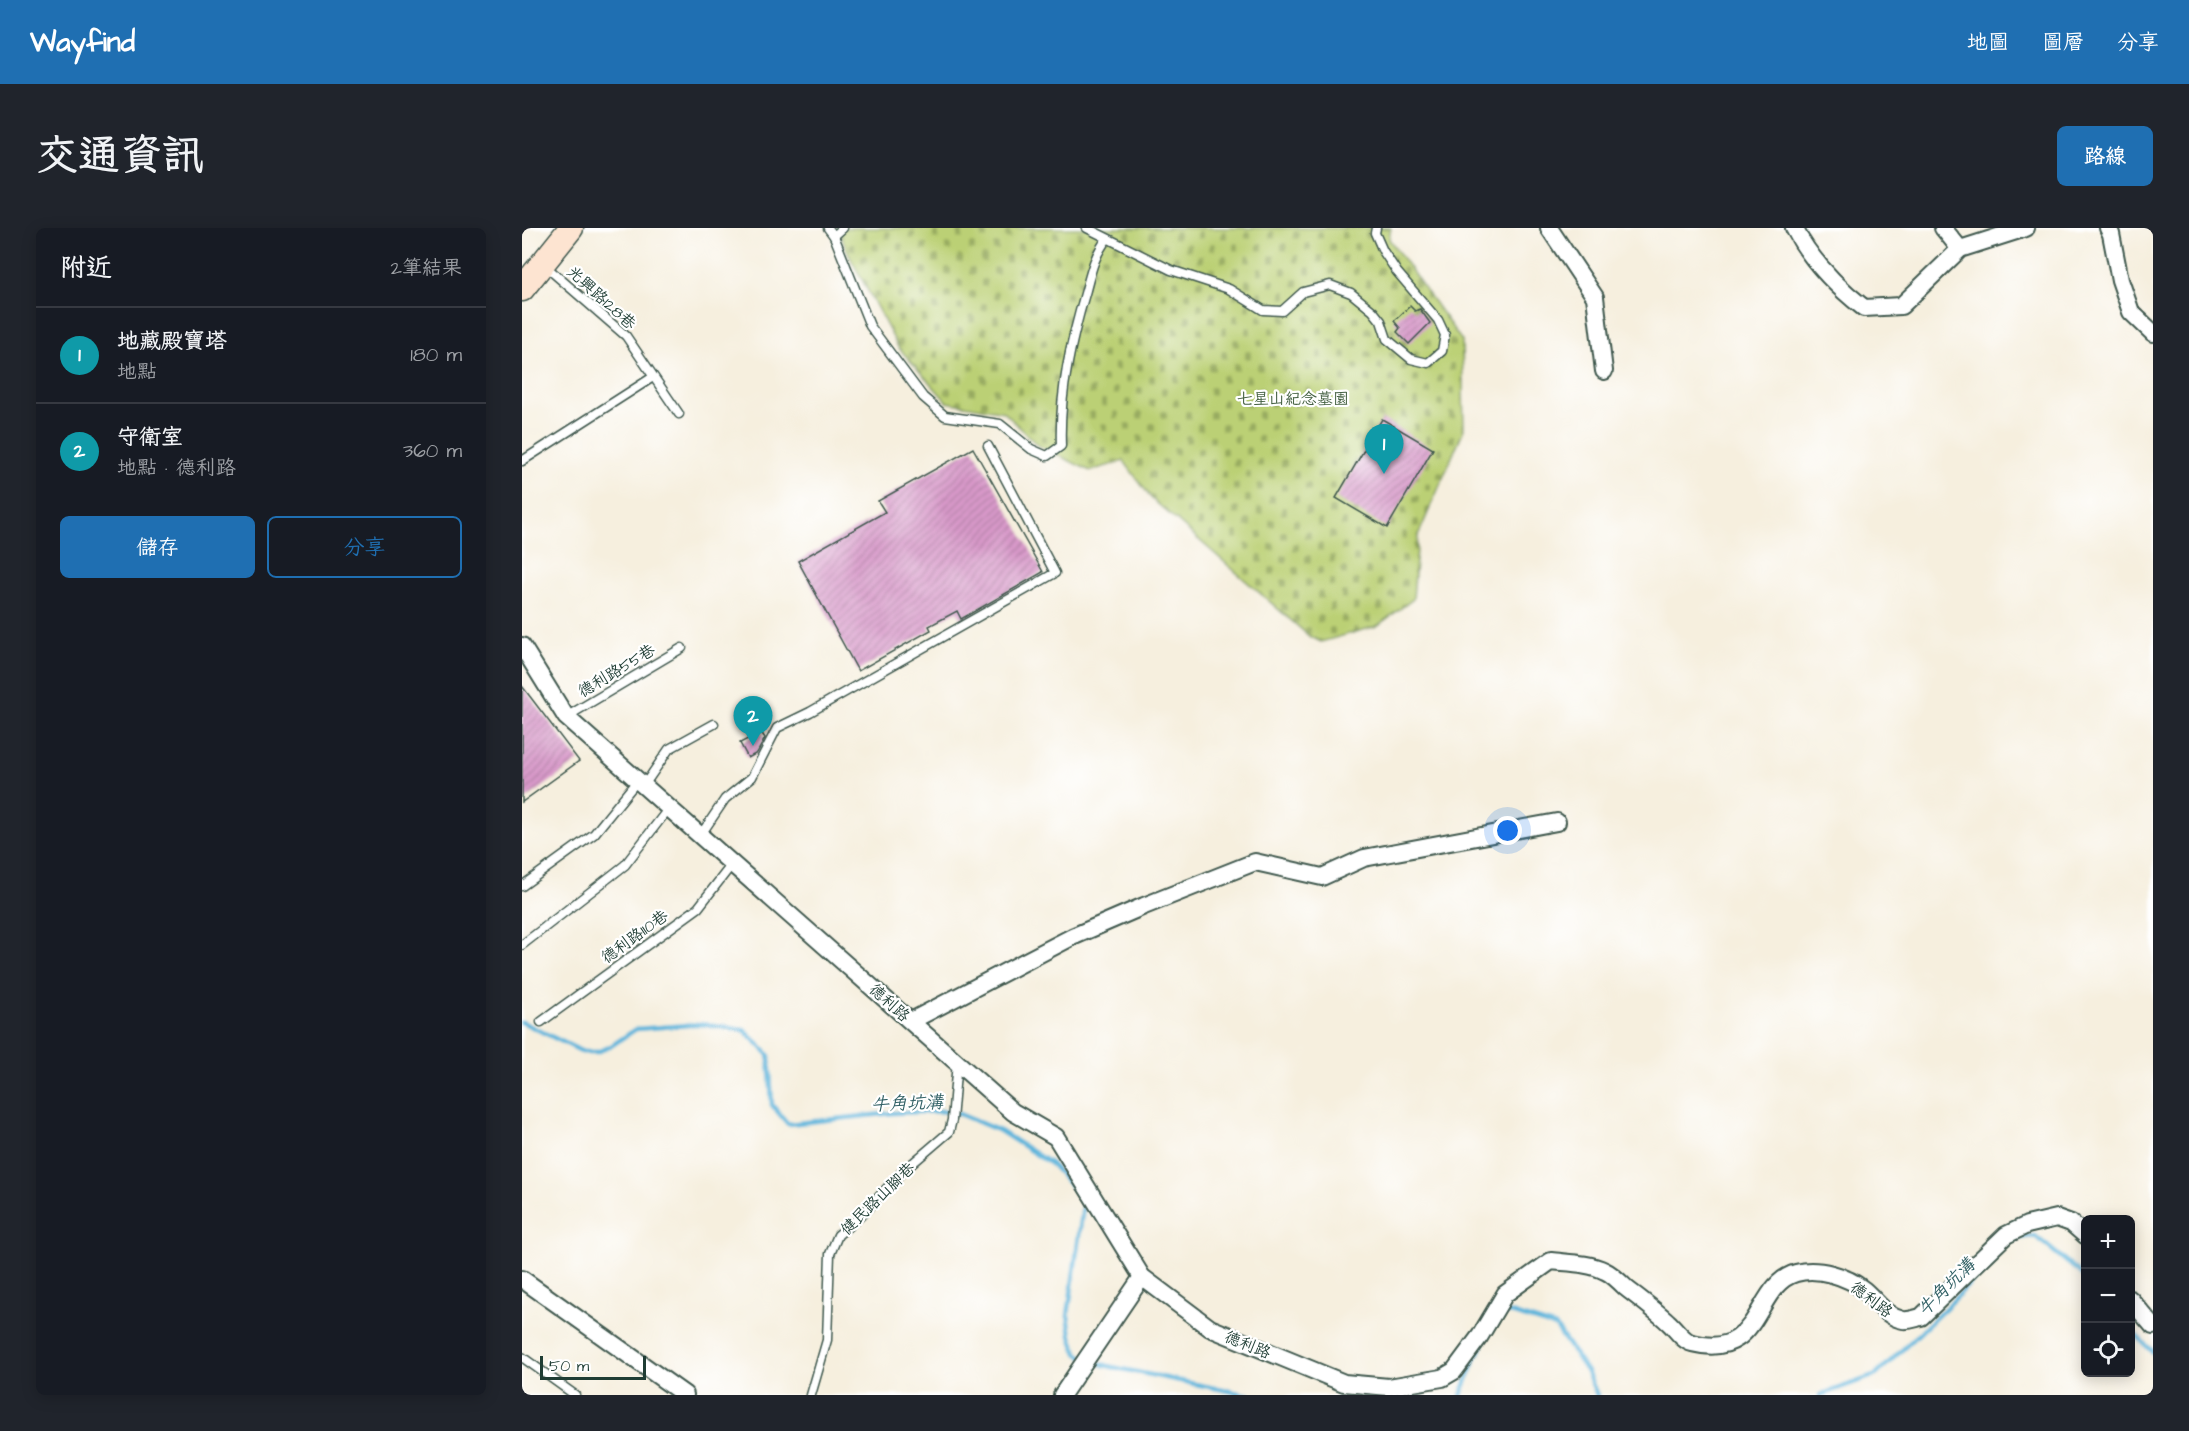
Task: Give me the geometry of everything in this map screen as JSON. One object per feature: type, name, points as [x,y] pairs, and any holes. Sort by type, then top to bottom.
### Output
[{"type":"main road","points":[[522,289],[571,228]]},
{"type":"street","points":[[1549,228],[1595,297],[1604,371]]},
{"type":"street","points":[[1794,228],[1802,243],[1844,292],[1864,308],[1901,306],[1960,249],[2026,228]]},
{"type":"street","points":[[1943,228],[1960,249]]},
{"type":"street","points":[[2108,228],[2120,280],[2131,312],[2153,333]]},
{"type":"street","name":"德利路","points":[[522,646],[566,717],[640,784],[733,862],[1013,1112],[1056,1137],[1142,1277],[1210,1328],[1344,1383],[1389,1387],[1442,1378],[1454,1371],[1480,1336],[1505,1294],[1551,1261],[1584,1265],[1605,1271],[1669,1323],[1688,1342],[1708,1346],[1729,1343],[1745,1333],[1774,1288],[1794,1274],[1808,1271],[1839,1276],[1864,1290],[1890,1316],[1905,1320],[1921,1317],[2006,1236],[2027,1225],[2057,1218],[2071,1223],[2081,1232]]},
{"type":"street","points":[[911,1021],[1072,937],[1255,862],[1322,877],[1364,858],[1557,822]]},
{"type":"street","points":[[1062,1395],[1142,1277]]},
{"type":"street","points":[[522,1279],[685,1395]]},
{"type":"street","points":[[2135,1305],[2153,1326]]},
{"type":"lane","points":[[828,228],[834,236],[870,326],[922,397],[945,416],[1000,424],[1030,449],[1047,456],[1061,446],[1060,417],[1072,336],[1097,252],[1107,239]]},
{"type":"lane","points":[[834,236],[843,228]]},
{"type":"lane","points":[[1087,228],[1171,270],[1229,289],[1263,309],[1281,311],[1303,292],[1330,285],[1351,293],[1373,311],[1381,321],[1387,339],[1411,359],[1428,363],[1442,351],[1445,335],[1438,320],[1397,272],[1383,251],[1375,233],[1376,228]]},
{"type":"lane","name":"光興路128巷","points":[[543,264],[626,336],[679,414]]},
{"type":"lane","points":[[522,460],[653,377]]},
{"type":"lane","points":[[700,836],[725,799],[752,777],[777,728],[810,712],[1055,573],[988,447]]},
{"type":"lane","name":"德利路55巷","points":[[566,717],[682,648]]},
{"type":"lane","points":[[522,886],[594,834],[640,784],[669,748],[714,724]]},
{"type":"lane","points":[[522,945],[625,865],[669,808]]},
{"type":"lane","name":"德利路110巷","points":[[541,1022],[698,908],[733,862]]},
{"type":"lane","name":"健民路山腳巷","points":[[811,1395],[827,1340],[830,1254],[838,1235],[864,1213],[900,1174],[949,1132],[954,1108],[957,1062]]},
{"type":"lane","points":[[522,1358],[575,1395]]},
{"type":"green space","name":"七星山紀念墓園","points":[[837,228],[1391,228],[1389,239],[1462,341],[1464,429],[1418,536],[1413,599],[1377,626],[1321,642],[1309,636],[1151,498],[1124,461],[1090,471],[1037,445],[1004,412],[947,402],[898,347]]},
{"type":"building","points":[[1410,306],[1415,311],[1420,309],[1430,323],[1409,344],[1397,332],[1400,328],[1394,321]]},
{"type":"building","points":[[1382,419],[1433,449],[1387,528],[1336,498]]},
{"type":"building","points":[[973,448],[1043,572],[961,619],[957,611],[929,626],[931,630],[858,671],[798,561],[885,512],[878,501]]},
{"type":"building","points":[[522,686],[579,761],[522,802]]},
{"type":"building","points":[[761,732],[765,738],[757,753],[748,758],[740,743]]},
{"type":"waterway","name":"牛角坑溝","points":[[522,1022],[583,1052],[597,1052],[611,1046],[636,1029],[702,1024],[744,1030],[769,1055],[772,1105],[788,1124],[893,1113],[942,1111],[959,1114],[1000,1131],[1051,1164],[1084,1199],[1068,1315],[1071,1336],[1077,1353],[1083,1357]]},
{"type":"waterway","name":"牛角坑溝","points":[[2015,1238],[2035,1236],[2081,1274]]},
{"type":"waterway","name":"牛角坑溝","points":[[1820,1395],[1876,1375],[1957,1297],[1991,1260]]},
{"type":"waterway","name":"牛角坑溝","points":[[1502,1314],[1504,1311],[1556,1327],[1587,1372],[1597,1395]]},
{"type":"waterway","name":"牛角坑溝","points":[[2135,1335],[2153,1352]]},
{"type":"waterway","name":"牛角坑溝","points":[[1461,1395],[1483,1344]]},
{"type":"waterway","name":"牛角坑溝","points":[[1090,1361],[1249,1395]]},
{"type":"place","name":"地藏殿寶塔","points":[[1384,474]]},
{"type":"place","name":"守衛室","points":[[753,746]]}]
